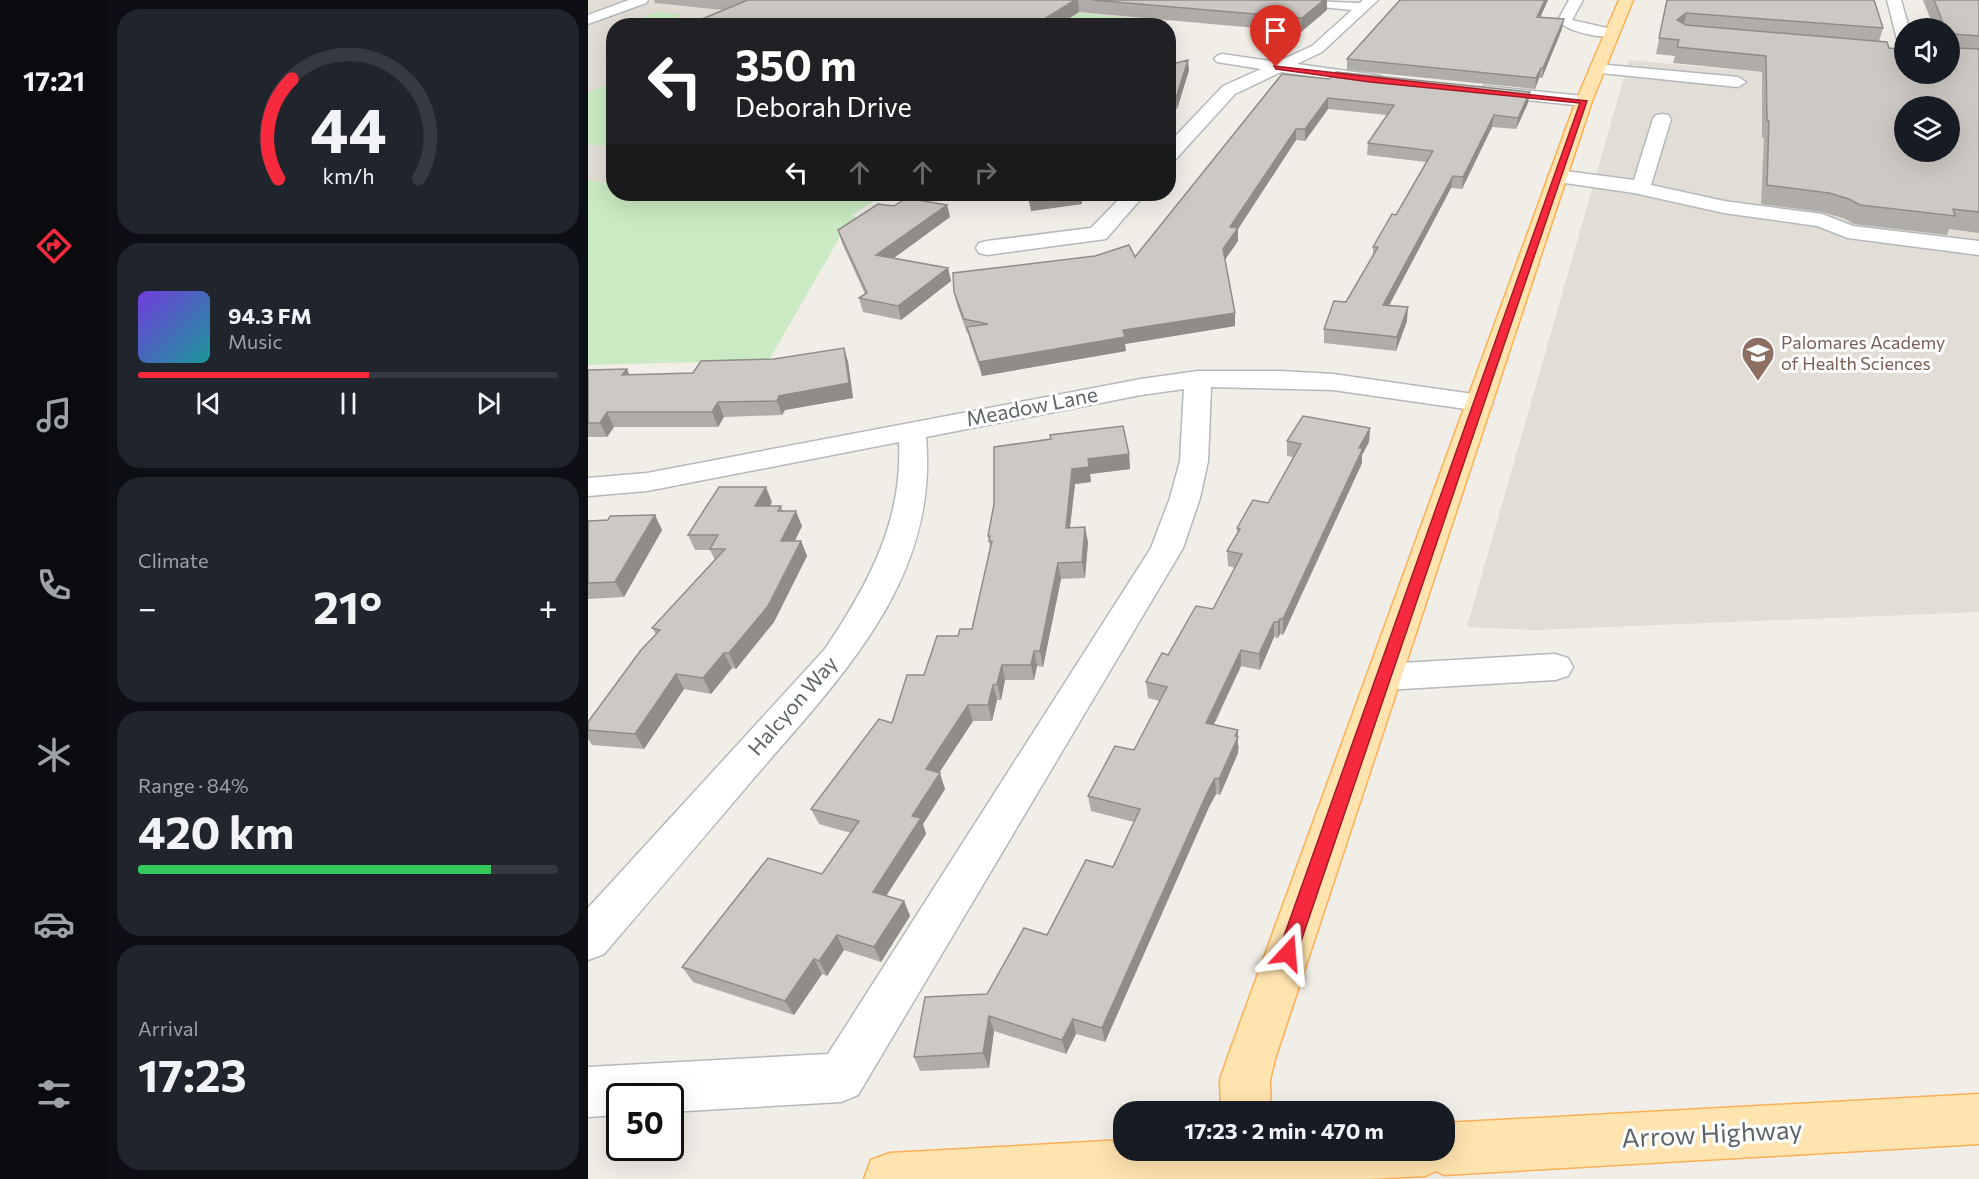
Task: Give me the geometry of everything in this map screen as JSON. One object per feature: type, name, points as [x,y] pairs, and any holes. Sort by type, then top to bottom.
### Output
[{"type":"main road","points":[[1246,1101],[1245,1080],[1251,1059],[1584,101],[1626,0]]},
{"type":"main road","name":"Arrow Highway","points":[[1455,1148],[1979,1119]]},
{"type":"main road","points":[[890,1179],[1113,1161]]},
{"type":"street","points":[[588,20],[641,0]]},
{"type":"street","points":[[1290,0],[1368,3]]},
{"type":"street","points":[[1576,0],[1565,20],[1567,23],[1611,33]]},
{"type":"street","points":[[1894,0],[1897,18]]},
{"type":"street","points":[[1177,137],[1229,90],[1317,48],[1368,3]]},
{"type":"street","points":[[1222,59],[1394,82]]},
{"type":"street","points":[[1597,69],[1738,82]]},
{"type":"street","points":[[1464,89],[1584,101]]},
{"type":"street","points":[[1634,187],[1643,183],[1662,119]]},
{"type":"street","points":[[1558,176],[1634,187],[1724,207],[1821,220],[1848,232],[1979,248]]},
{"type":"street","points":[[987,248],[1098,234],[1129,201]]},
{"type":"street","points":[[588,1092],[841,1078],[1167,548],[1185,498],[1194,461],[1198,379]]},
{"type":"street","name":"Meadow Lane","points":[[588,487],[647,482],[1141,387],[1198,379],[1333,382],[1480,403]]},
{"type":"street","name":"Halcyon Way","points":[[588,940],[837,658],[865,616],[891,568],[907,523],[914,492],[912,430]]},
{"type":"street","points":[[1385,676],[1555,667]]},
{"type":"shaded area","points":[[588,0],[1199,0],[1172,18],[606,18],[606,183],[588,180]]},
{"type":"shaded area","name":"Palomares Academy of Health Sciences","points":[[1629,60],[1979,93],[1979,612],[1535,630],[1467,627]]},
{"type":"green space","points":[[657,12],[682,15],[674,18],[641,18]]},
{"type":"green space","points":[[1076,13],[1132,18],[1068,18]]},
{"type":"green space","points":[[606,85],[606,146],[588,144],[588,92]]},
{"type":"green space","points":[[588,180],[606,183],[606,201],[874,201],[851,216],[865,219],[841,235],[769,360],[588,365]]},
{"type":"building","points":[[748,0],[1075,0],[1046,18],[704,18]]},
{"type":"building","points":[[1092,0],[1324,0],[1302,18]]},
{"type":"building","points":[[1400,0],[1545,0],[1537,17],[1564,19],[1543,68],[1536,78],[1347,59]]},
{"type":"building","points":[[1667,0],[1874,0],[1883,28],[1686,13],[1677,20],[1686,25],[1887,42],[1889,48],[1894,49],[1894,84],[1960,84],[1960,48],[1979,49],[1979,212],[1953,209],[1955,216],[1860,205],[1829,193],[1767,185],[1769,121],[1767,121],[1766,56],[1677,47],[1679,40],[1659,38]]},
{"type":"building","points":[[1934,0],[1979,0],[1979,36],[1960,34],[1960,18],[1941,18]]},
{"type":"building","points":[[1188,60],[1176,98],[1176,63]]},
{"type":"building","points":[[1336,72],[1530,92],[1518,118],[1494,115],[1463,177],[1453,176],[1383,305],[1408,307],[1397,337],[1324,329],[1334,301],[1346,302],[1378,247],[1373,247],[1392,214],[1396,215],[1433,151],[1368,143],[1394,105],[1328,98],[1305,129],[1296,129],[1230,227],[1238,228],[1223,249],[1235,313],[1123,330],[1125,337],[979,362],[967,327],[988,324],[964,319],[954,292],[953,273],[1095,256],[1129,245],[1135,257],[1282,74],[1329,79]]},
{"type":"building","points":[[902,201],[924,201],[947,205],[876,255],[948,268],[898,306],[859,298],[867,293],[838,230],[878,204],[894,206]]},
{"type":"building","points":[[844,348],[849,383],[779,396],[777,401],[718,402],[712,412],[607,412],[600,423],[588,423],[588,370],[627,369],[622,375],[693,373],[701,361],[774,359]]},
{"type":"building","points":[[1303,416],[1370,428],[1359,448],[1363,448],[1283,619],[1274,622],[1259,654],[1241,650],[1206,723],[1238,730],[1235,736],[1238,737],[1219,779],[1215,778],[1208,791],[1102,1028],[1073,1019],[1062,1040],[989,1016],[983,1053],[914,1057],[925,997],[987,994],[1024,928],[1047,935],[1086,860],[1113,867],[1140,809],[1088,796],[1115,746],[1134,750],[1167,687],[1146,682],[1162,653],[1168,655],[1196,606],[1213,609],[1242,554],[1227,551],[1240,529],[1237,528],[1253,500],[1268,503],[1301,444],[1287,441]]},
{"type":"building","points":[[1123,426],[1129,454],[1088,459],[1089,467],[1072,469],[1066,528],[1085,527],[1082,562],[1058,563],[1040,651],[1034,651],[1031,665],[1002,665],[997,684],[993,685],[988,705],[968,705],[926,769],[940,773],[912,816],[921,818],[873,892],[904,901],[874,947],[837,935],[819,961],[814,959],[785,1001],[682,967],[768,858],[822,874],[859,821],[811,809],[879,719],[892,723],[907,675],[924,675],[937,636],[958,636],[960,629],[972,629],[992,541],[989,541],[990,536],[988,536],[994,504],[994,447],[1051,439],[1050,435]]},
{"type":"building","points":[[719,487],[766,487],[755,506],[781,506],[778,511],[796,511],[781,541],[801,541],[768,606],[729,653],[724,653],[703,678],[676,674],[635,734],[588,730],[588,722],[641,650],[660,630],[652,628],[725,549],[710,549],[718,535],[688,535]]},
{"type":"building","points":[[655,515],[615,582],[588,583],[588,521],[608,520],[610,516]]},
{"type":"place","name":"Palomares Academy of Health Sciences","points":[[1758,382]]},
{"type":"route","points":[[1276,67],[1370,80],[1584,101],[1288,953]]}]
